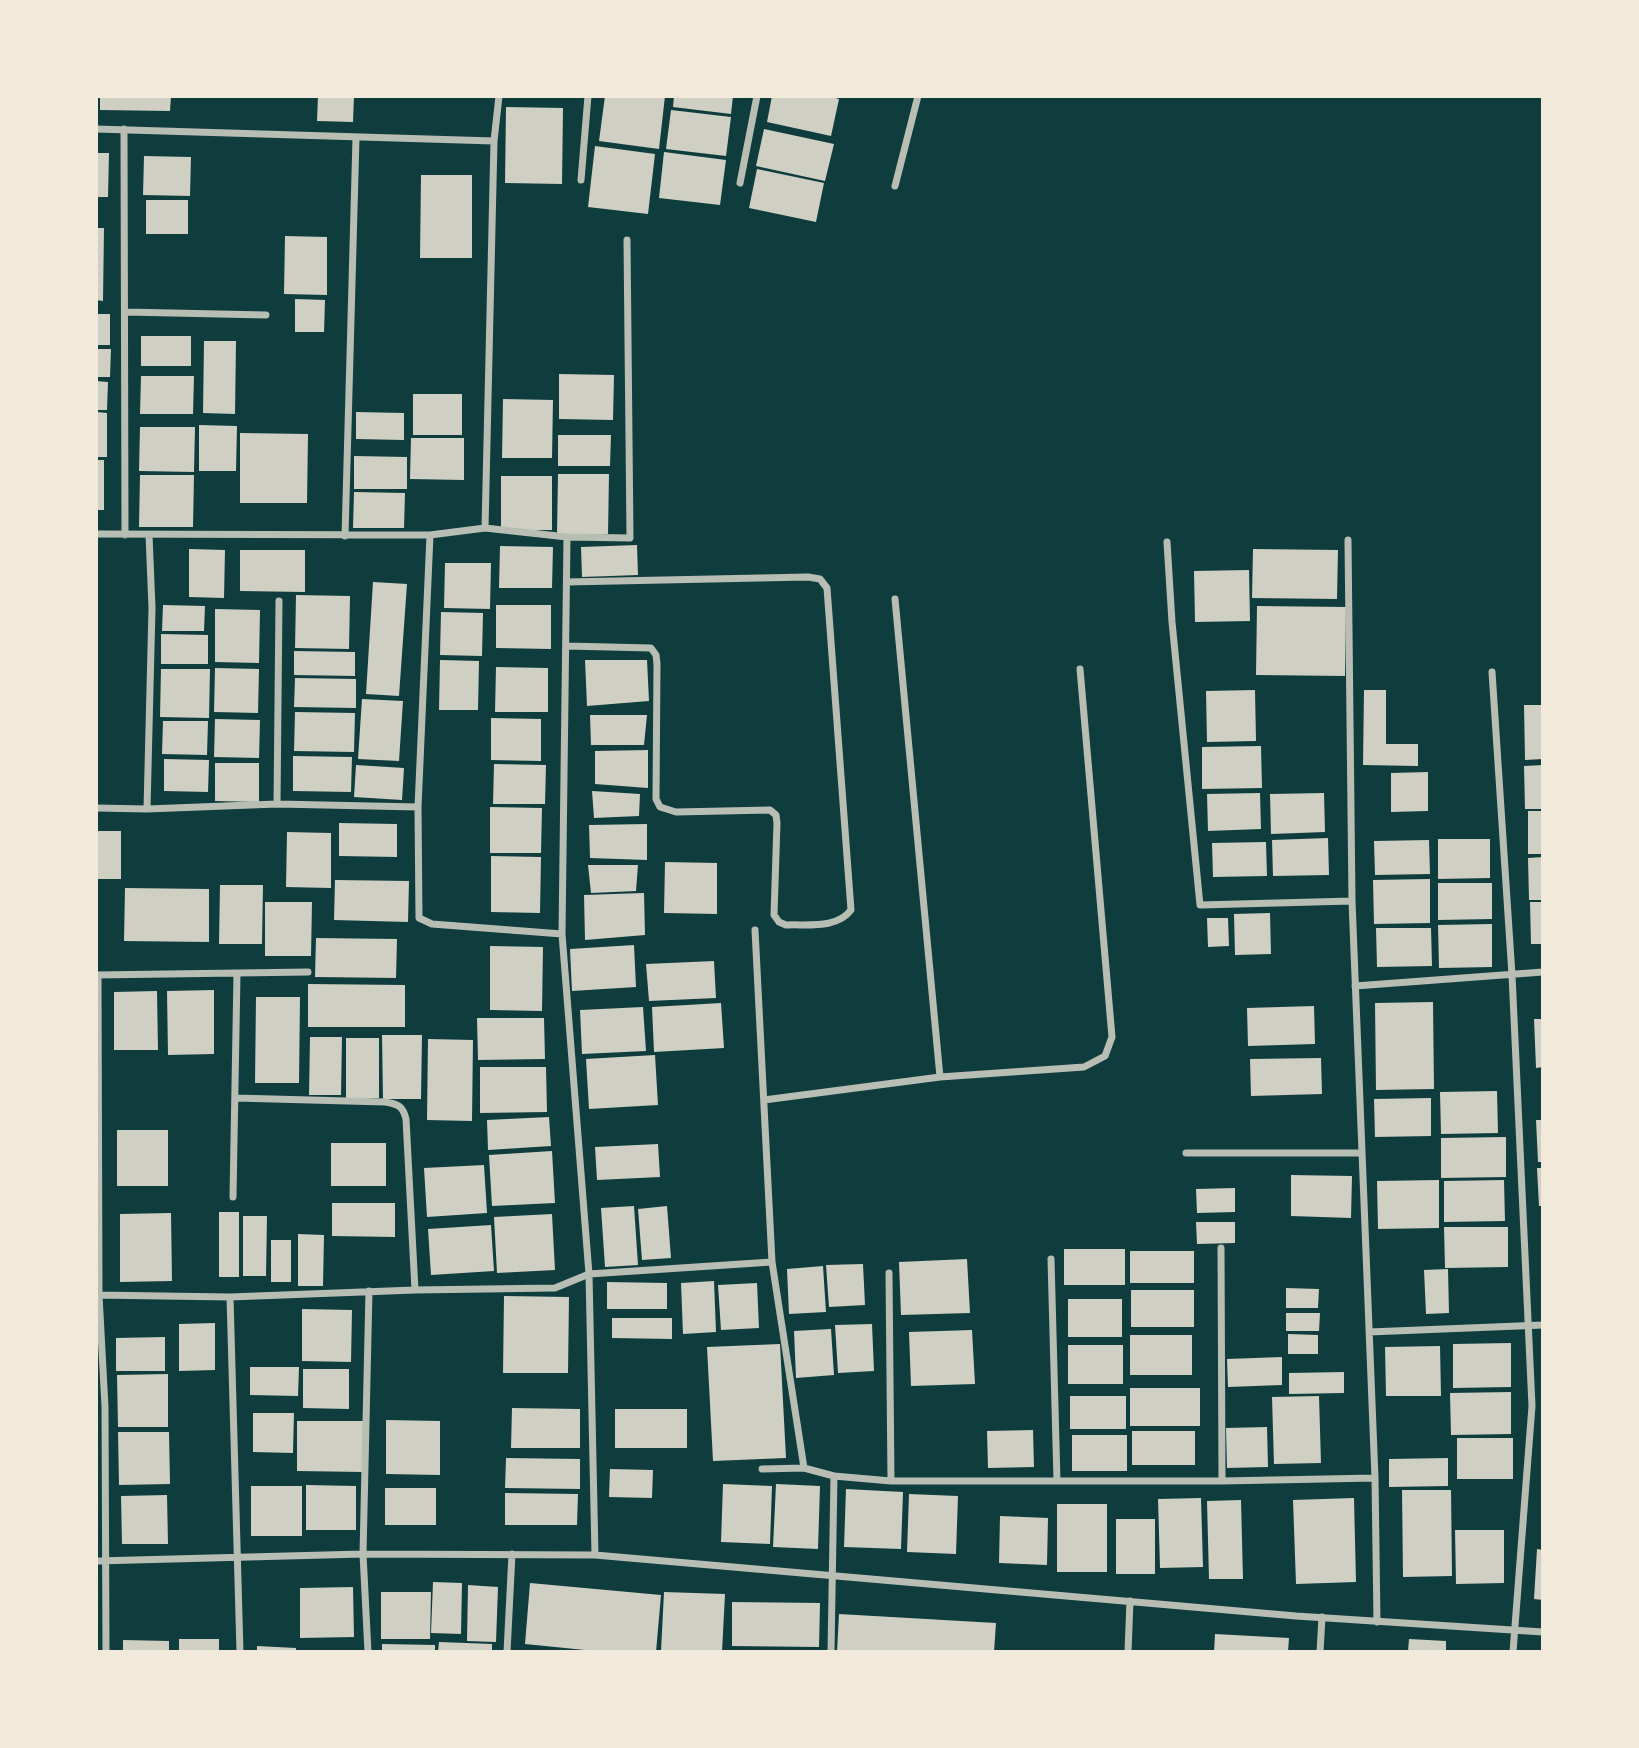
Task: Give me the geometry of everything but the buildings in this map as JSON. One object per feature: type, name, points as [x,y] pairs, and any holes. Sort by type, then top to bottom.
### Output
[{"type":"street","points":[[485,528],[494,141],[499,96]]},
{"type":"street","points":[[581,180],[588,96]]},
{"type":"street","points":[[740,183],[757,96]]},
{"type":"street","points":[[895,186],[918,96]]},
{"type":"street","points":[[96,129],[494,141]]},
{"type":"street","points":[[124,129],[125,535]]},
{"type":"street","points":[[345,536],[356,138]]},
{"type":"street","points":[[96,534],[430,535],[485,528],[567,537],[630,538],[627,240]]},
{"type":"street","points":[[125,312],[265,315]]},
{"type":"street","points":[[147,809],[152,608],[149,535]]},
{"type":"street","points":[[430,535],[418,807],[419,918],[432,924],[562,934]]},
{"type":"street","points":[[567,537],[562,934],[589,1274],[594,1555]]},
{"type":"street","points":[[1348,540],[1352,901],[1375,1478],[1377,1622]]},
{"type":"street","points":[[1167,542],[1172,622],[1200,905],[1352,901]]},
{"type":"street","points":[[566,646],[651,648],[656,655],[657,664],[656,799],[660,807],[676,812],[770,810],[776,815],[777,823],[774,915],[779,922],[786,925],[838,922],[846,917],[851,910],[827,588],[820,579],[808,577],[567,582]]},
{"type":"street","points":[[895,599],[940,1077]]},
{"type":"street","points":[[277,804],[279,601]]},
{"type":"street","points":[[764,1100],[940,1077],[1084,1067],[1105,1056],[1112,1037],[1080,669]]},
{"type":"street","points":[[1492,672],[1512,975],[1531,1406],[1513,1652]]},
{"type":"street","points":[[96,808],[147,809],[277,804],[418,807]]},
{"type":"street","points":[[755,930],[772,1262],[804,1468]]},
{"type":"street","points":[[106,1652],[101,1561],[105,1407],[98,1295],[97,975],[308,972]]},
{"type":"street","points":[[1355,986],[1543,972]]},
{"type":"street","points":[[233,1197],[237,974]]},
{"type":"street","points":[[235,1098],[385,1102],[397,1103],[404,1109],[415,1290]]},
{"type":"street","points":[[1186,1153],[1362,1153]]},
{"type":"street","points":[[1220,1248],[1222,1481]]},
{"type":"street","points":[[1051,1259],[1057,1482]]},
{"type":"street","points":[[98,1295],[230,1297],[369,1291],[555,1288],[589,1274],[772,1262]]},
{"type":"street","points":[[889,1273],[891,1481]]},
{"type":"street","points":[[368,1652],[363,1554],[369,1291]]},
{"type":"street","points":[[230,1297],[240,1652]]},
{"type":"street","points":[[1369,1332],[1543,1325]]},
{"type":"street","points":[[762,1469],[804,1468],[834,1476],[891,1481],[1375,1478]]},
{"type":"street","points":[[831,1652],[834,1476]]},
{"type":"street","points":[[101,1561],[363,1554],[594,1555],[1322,1618],[1543,1632]]},
{"type":"street","points":[[507,1652],[512,1554]]},
{"type":"street","points":[[1128,1652],[1130,1601]]},
{"type":"street","points":[[1320,1652],[1322,1618]]}]
